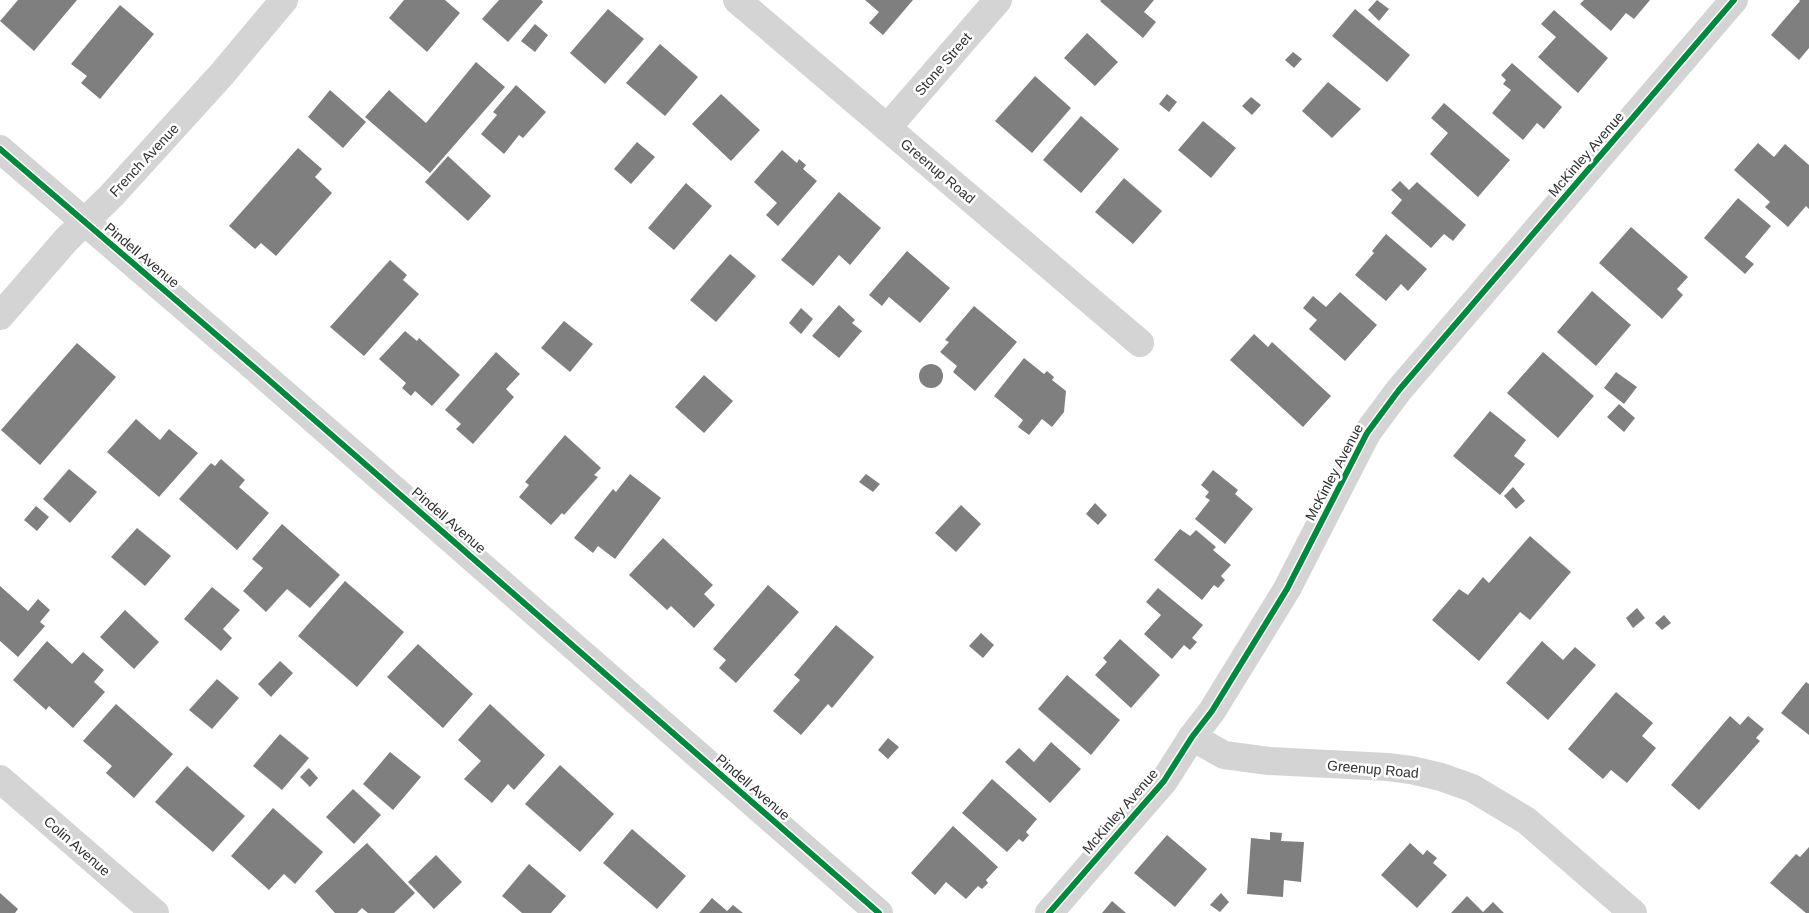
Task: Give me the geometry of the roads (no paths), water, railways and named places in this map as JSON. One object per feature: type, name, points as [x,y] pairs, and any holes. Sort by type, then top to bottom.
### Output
[{"type":"street","name":"French Avenue","points":[[0,316],[66,240],[112,195],[222,74],[284,0]]},
{"type":"street","name":"Greenup Road","points":[[737,0],[1140,343]]},
{"type":"street","name":"Stone Street","points":[[887,128],[998,0]]},
{"type":"street","name":"McKinley Avenue","points":[[1049,913],[1164,781],[1192,737],[1212,711],[1287,589],[1367,433],[1399,390],[1734,0]]},
{"type":"street","name":"Pindell Avenue","points":[[0,149],[255,368],[879,913]]},
{"type":"street","name":"Greenup Road","points":[[1192,737],[1224,755],[1269,762],[1388,767],[1411,770],[1441,777],[1472,788],[1527,821],[1633,913]]},
{"type":"street","name":"Colin Avenue","points":[[0,778],[155,913]]}]
